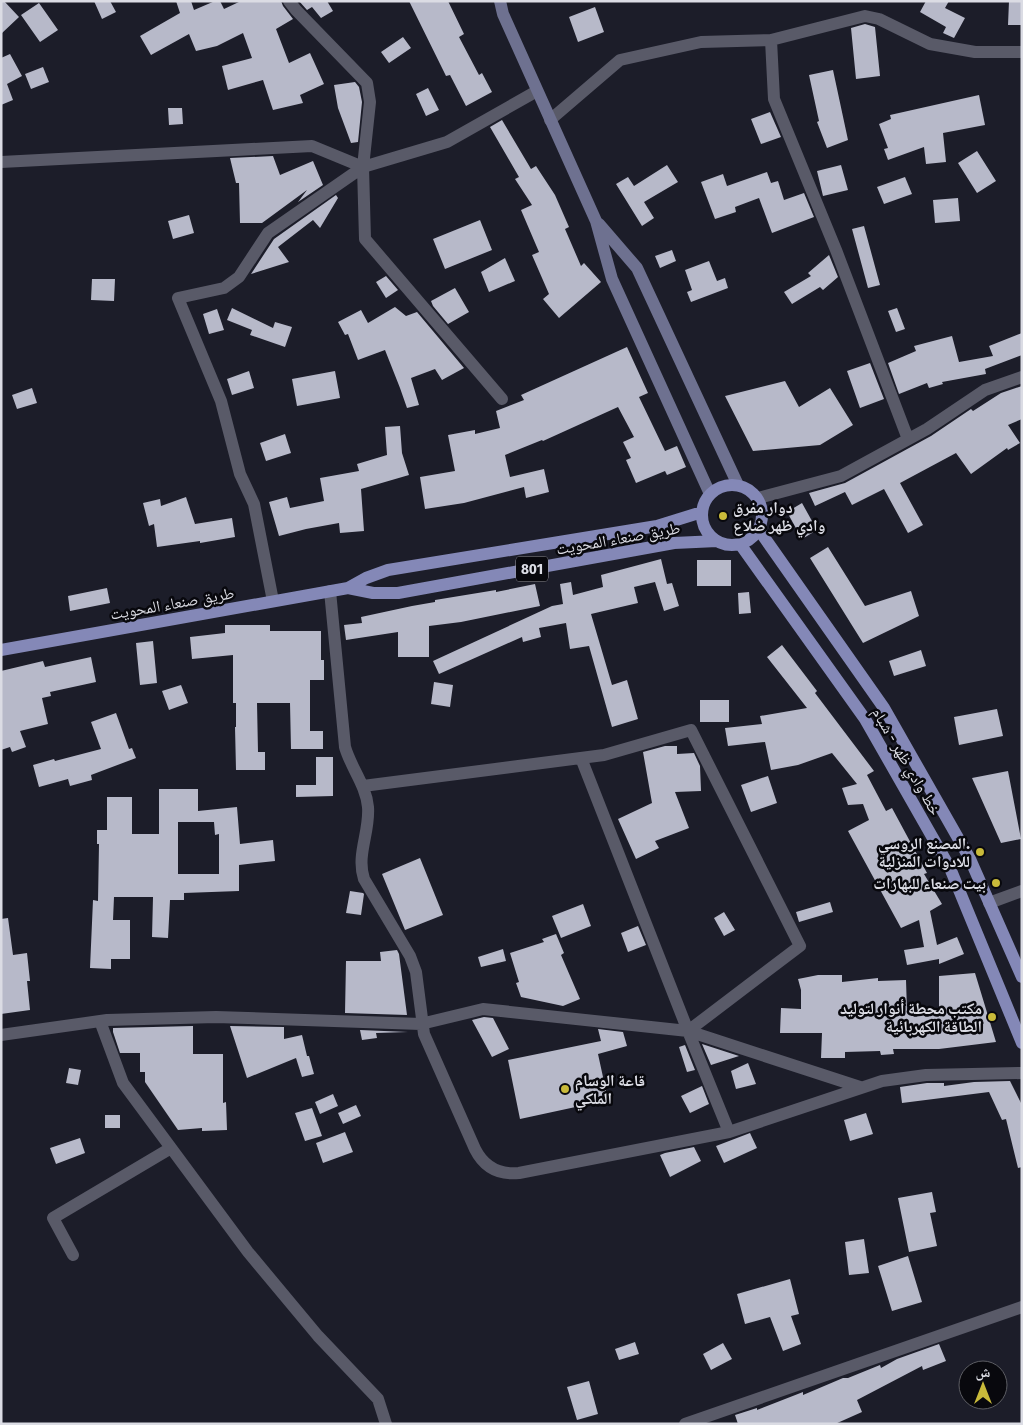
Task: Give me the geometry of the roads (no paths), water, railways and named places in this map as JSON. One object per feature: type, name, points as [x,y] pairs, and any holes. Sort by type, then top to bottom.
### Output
[{"type":"main road","points":[[738,485],[750,490],[758,498],[762,519],[759,530],[751,539],[740,544],[728,545],[716,541],[708,533],[702,522],[702,512],[704,502],[710,494],[723,486],[738,485]]},
{"type":"main road","name":"طريق صنعاء المحويت","points":[[1,650],[348,588],[366,578],[388,570],[656,526],[702,512]]},
{"type":"main road","name":"خط وادي ظهر - شبام","points":[[759,530],[884,708],[970,859],[1022,977]]},
{"type":"main road","name":"طريق صنعاء المحويت","points":[[348,588],[374,593],[398,593],[674,543],[716,541]]},
{"type":"main road","name":"خط وادي ظهر - شبام","points":[[740,544],[865,719],[950,868],[1022,1042]]},
{"type":"street","points":[[289,1],[367,83],[370,102],[363,167],[366,239],[502,399]]},
{"type":"street","points":[[500,1],[503,14],[596,221],[612,279],[710,494]]},
{"type":"street","points":[[550,120],[620,60],[701,42],[770,40],[865,16],[879,19],[930,44],[975,52],[1022,52]]},
{"type":"street","points":[[770,40],[774,99],[836,250],[908,440]]},
{"type":"street","points":[[272,601],[254,504],[240,474],[221,401],[178,298],[224,288],[239,276],[268,234],[363,167],[447,142],[537,91]]},
{"type":"street","points":[[1,162],[312,146],[363,167]]},
{"type":"street","points":[[596,221],[637,268],[738,485]]},
{"type":"street","points":[[758,498],[841,476],[927,429],[985,390],[1022,377]]},
{"type":"street","points":[[330,591],[345,747],[352,766],[363,786],[368,807],[368,818],[360,858],[361,872],[414,964],[421,1024],[428,1044],[478,1156],[488,1166],[502,1172],[519,1172],[729,1132],[882,1081],[926,1074],[1022,1073]]},
{"type":"street","points":[[363,786],[604,756],[691,730],[800,946],[688,1031]]},
{"type":"street","points":[[581,758],[729,1132]]},
{"type":"street","points":[[989,903],[1022,891]]},
{"type":"street","points":[[1,1036],[100,1021],[216,1017],[421,1024],[483,1009],[688,1031],[860,1087]]},
{"type":"street","points":[[100,1021],[123,1083],[248,1252],[318,1336],[378,1399],[386,1424]]},
{"type":"street","points":[[73,1256],[53,1218],[171,1148]]},
{"type":"street","points":[[685,1424],[1022,1307]]},
{"type":"place","name":"دوار مفرق وادي ظهر ضلاع","points":[[723,516]]},
{"type":"place","name":"المصنع الروسي. للادوات المنزلية","points":[[980,852]]},
{"type":"place","name":"بيت صنعاء للبهارات","points":[[996,883]]},
{"type":"place","name":"مكتب محطة أنوار لتوليد الطاقة الكهربائية","points":[[992,1017]]},
{"type":"place","name":"قاعة الوسام الملكي","points":[[565,1089]]}]
